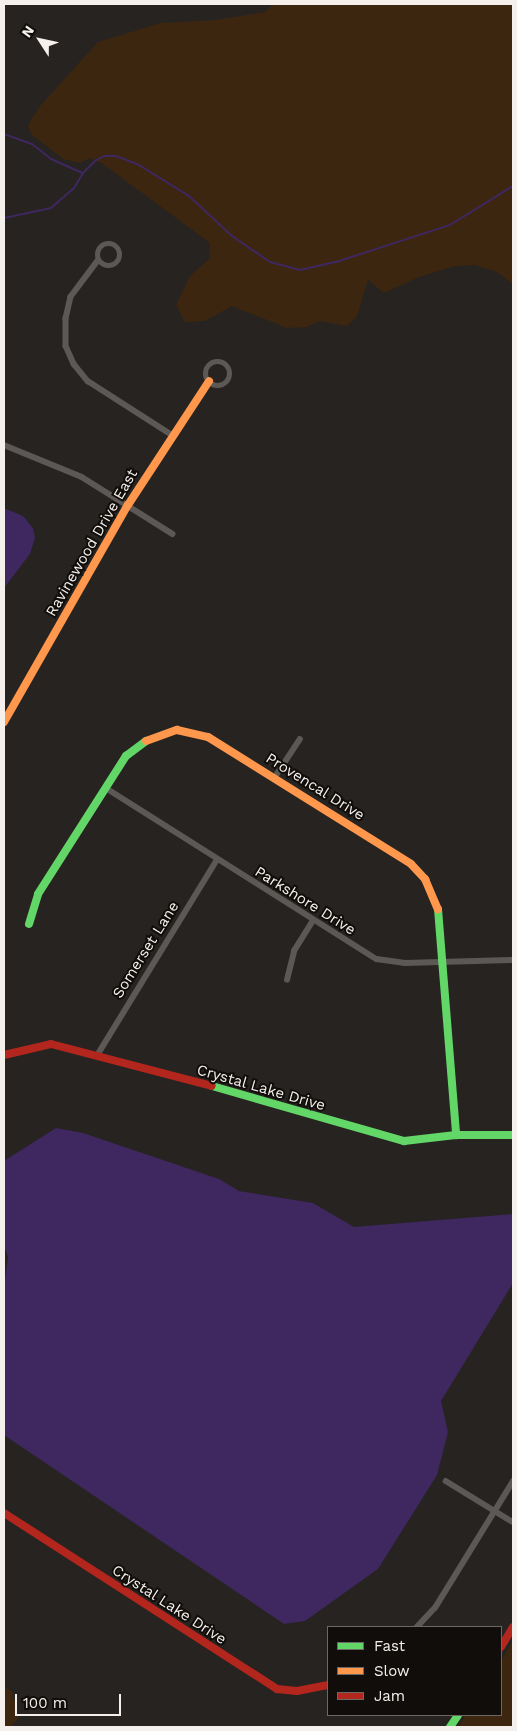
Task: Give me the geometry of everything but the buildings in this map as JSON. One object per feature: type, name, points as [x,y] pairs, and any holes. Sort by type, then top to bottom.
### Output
[{"type":"street","points":[[98,261],[106,267],[113,266],[120,259],[119,250],[114,245],[105,244],[97,253],[98,261],[71,297],[66,318],[66,346],[74,364],[88,381],[172,435]]},
{"type":"street","name":"Ravinewood Drive East","points":[[220,362],[230,372],[227,381],[219,386],[209,381],[206,372],[210,365],[220,362]]},
{"type":"street","name":"Ravinewood Drive East","points":[[4,722],[128,505],[209,381]]},
{"type":"street","points":[[4,444],[82,477],[173,534]]},
{"type":"street","name":"Provencal Drive","points":[[29,924],[38,894],[126,756],[139,744],[177,730],[208,737],[275,777],[419,870],[434,895],[440,917],[456,1135]]},
{"type":"street","points":[[275,777],[300,738]]},
{"type":"street","name":"Parkshore Drive","points":[[106,788],[217,860],[377,959],[405,963],[513,960]]},
{"type":"street","name":"Somerset Lane","points":[[98,1054],[217,860]]},
{"type":"street","points":[[287,980],[294,951],[313,920]]},
{"type":"street","name":"Crystal Lake Drive","points":[[4,1055],[51,1044],[98,1054],[375,1135],[404,1141],[456,1135],[513,1134]]},
{"type":"street","points":[[446,1480],[513,1522]]},
{"type":"street","points":[[418,1626],[434,1608],[513,1481]]},
{"type":"street","name":"Crystal Lake Drive","points":[[4,1513],[277,1689],[297,1691],[327,1685]]},
{"type":"street","points":[[502,1645],[513,1627]]},
{"type":"street","points":[[450,1727],[457,1716]]},
{"type":"shaded area","points":[[273,4],[513,4],[513,284],[497,272],[475,265],[455,266],[419,277],[384,293],[368,280],[357,316],[347,326],[320,321],[307,327],[287,328],[232,306],[205,321],[185,322],[176,305],[190,276],[209,259],[210,243],[103,164],[90,158],[80,163],[63,159],[31,134],[28,125],[40,106],[98,42],[161,23],[216,20],[265,12]]},
{"type":"shaded area","points":[[4,508],[23,516],[33,528],[35,538],[30,554],[4,588]]},
{"type":"shaded area","points":[[56,1128],[83,1133],[219,1179],[239,1191],[313,1203],[354,1227],[513,1214],[513,1283],[441,1401],[448,1432],[437,1475],[378,1569],[305,1621],[284,1624],[4,1435],[4,1288],[8,1257],[4,1246],[4,1161]]},
{"type":"shaded area","points":[[513,1641],[513,1727],[458,1727],[465,1716],[502,1716],[502,1659]]},
{"type":"shaded area","points":[[4,1687],[13,1692],[18,1719],[10,1727],[4,1727]]},
{"type":"waterway","points":[[4,134],[32,144],[51,159],[83,173]]},
{"type":"waterway","points":[[4,218],[51,208],[74,188],[83,173],[95,161],[104,156],[116,156],[139,165],[189,196],[232,236],[270,262],[300,270],[336,262],[450,225],[513,186]]},
{"type":"traffic: fast","points":[[29,924],[38,894],[126,756],[146,741]]},
{"type":"traffic: fast","points":[[438,909],[456,1135]]},
{"type":"traffic: fast","points":[[212,1086],[404,1141],[456,1135],[513,1135]]},
{"type":"traffic: fast","points":[[450,1727],[457,1716]]},
{"type":"traffic: slow","points":[[4,722],[128,505],[209,381]]},
{"type":"traffic: slow","points":[[146,741],[177,730],[208,737],[411,864],[425,879],[438,909]]},
{"type":"traffic: jam","points":[[4,1055],[51,1044],[212,1086]]},
{"type":"traffic: jam","points":[[4,1513],[277,1689],[297,1691],[327,1685]]},
{"type":"traffic: jam","points":[[502,1645],[513,1627]]}]
